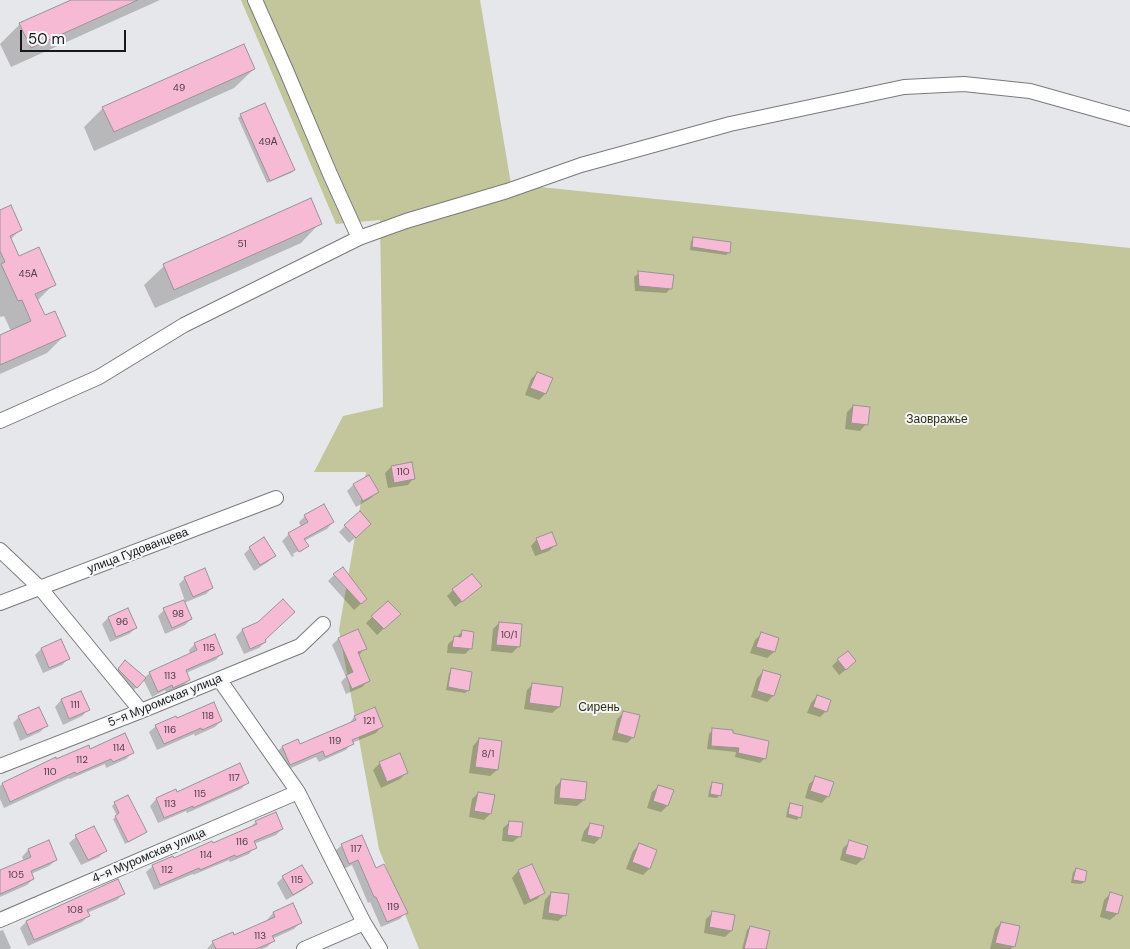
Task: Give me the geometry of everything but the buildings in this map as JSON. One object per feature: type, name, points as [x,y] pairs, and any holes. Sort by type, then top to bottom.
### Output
[{"type":"street","points":[[255,0],[359,238]]},
{"type":"street","points":[[0,421],[99,376],[184,325],[359,238],[406,221],[507,191],[581,165],[702,132],[790,110],[904,87],[964,84],[1030,91],[1130,119]]},
{"type":"street","name":"улица Гудованцева","points":[[0,603],[276,498]]},
{"type":"street","points":[[0,550],[41,589],[141,711]]},
{"type":"street","name":"5-я Муромская улица","points":[[0,766],[300,646],[323,624]]},
{"type":"street","points":[[219,679],[298,792],[364,922],[380,949]]},
{"type":"street","name":"4-я Муромская улица","points":[[0,920],[298,792]]},
{"type":"street","points":[[304,949],[364,922]]},
{"type":"green space","points":[[241,0],[480,0],[511,184],[1130,248],[1130,949],[419,949],[379,849],[339,630],[366,472],[314,472],[343,416],[383,407],[380,220],[336,224]]},
{"type":"park label","name":"Заовражье","points":[[937,420]]},
{"type":"park label","name":"Сирень","points":[[599,708]]}]
